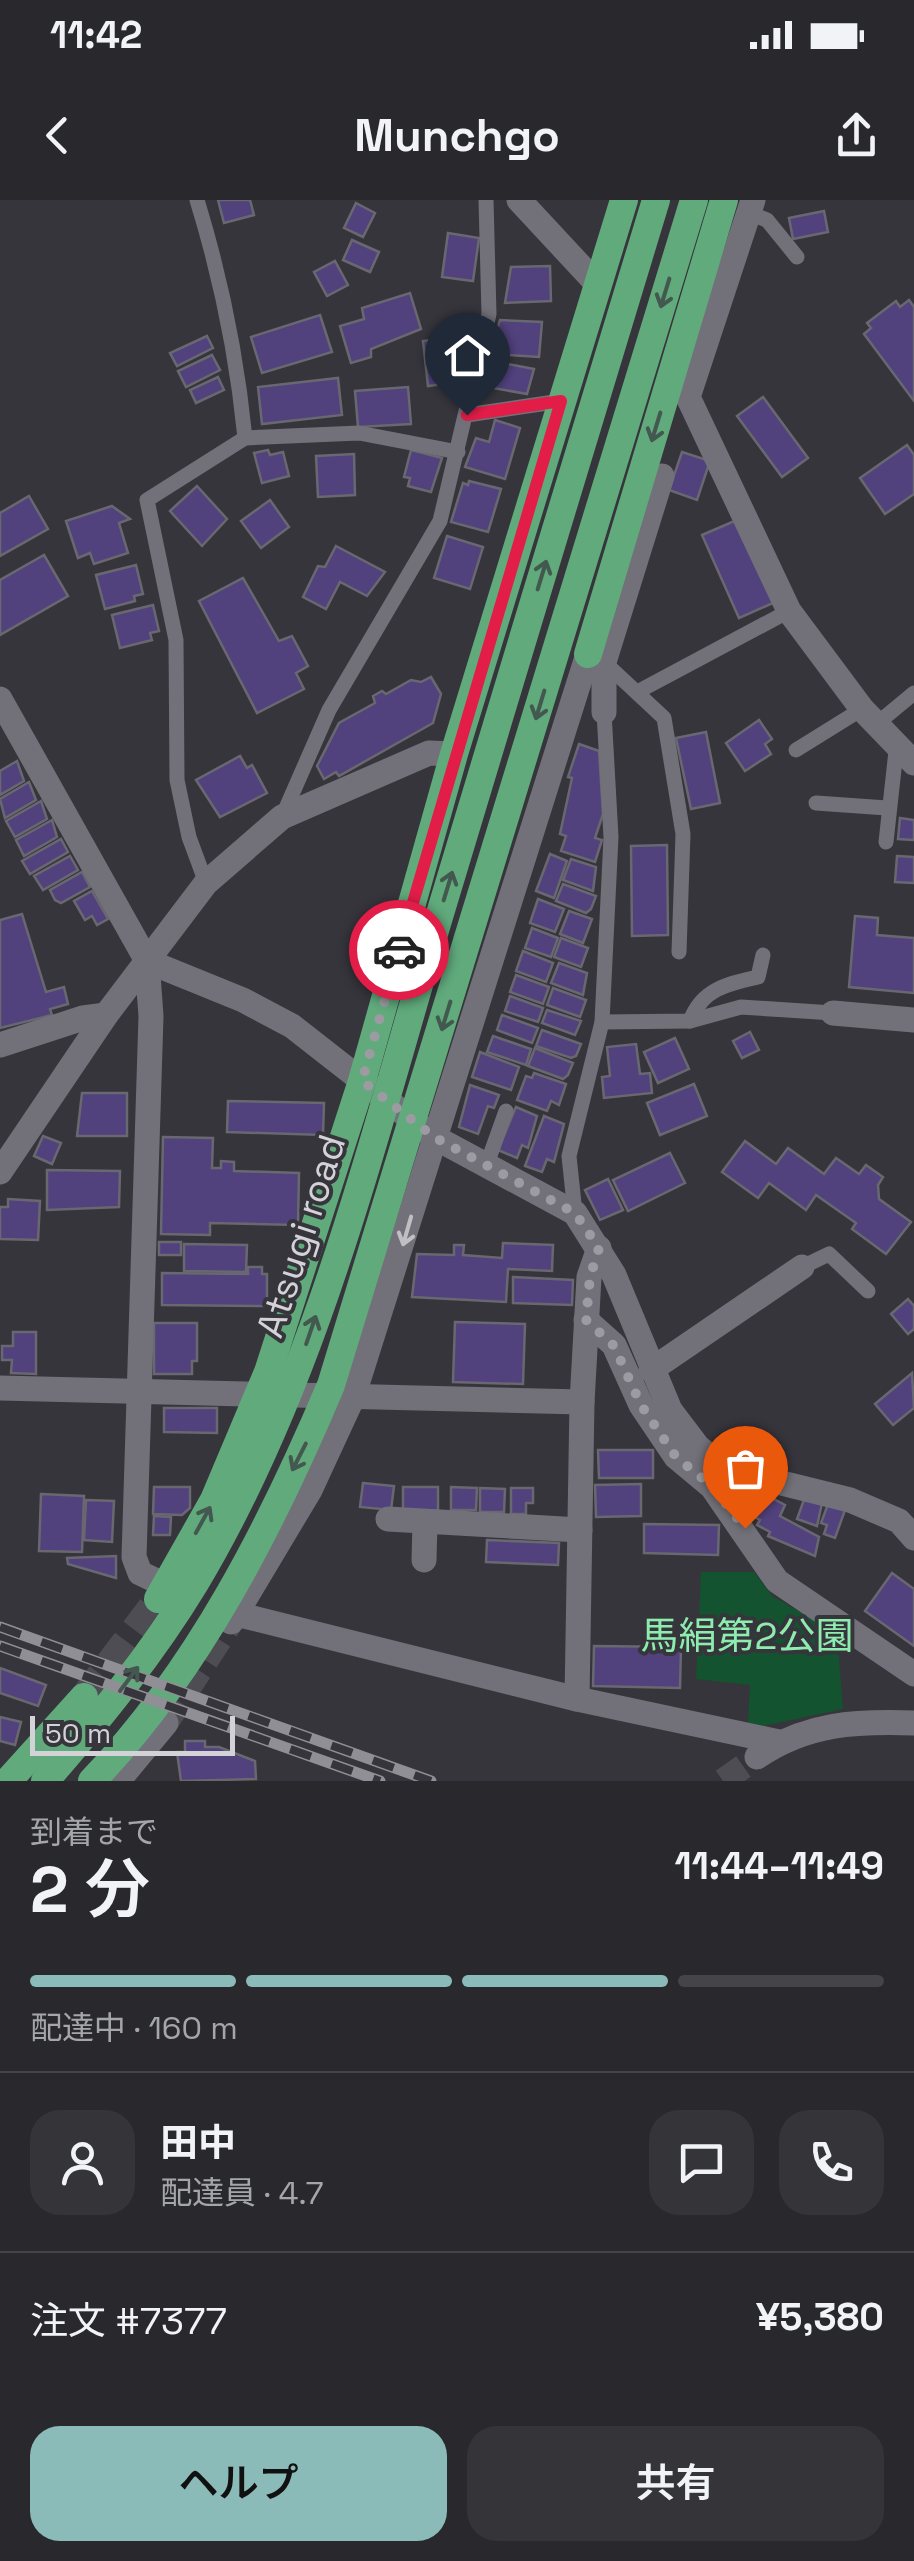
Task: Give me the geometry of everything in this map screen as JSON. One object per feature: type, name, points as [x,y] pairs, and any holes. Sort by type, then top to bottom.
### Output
[{"type":"highway","points":[[162,1592],[214,1500],[258,1396],[362,1081],[454,754],[624,200]]},
{"type":"highway","name":"Atsugi road","points":[[45,1781],[138,1668],[195,1583],[275,1426],[296,1372],[389,1084],[656,200]]},
{"type":"highway","name":"Atsugi road","points":[[92,1781],[191,1654],[220,1607],[307,1441],[331,1385],[694,200]]},
{"type":"highway","points":[[596,658],[742,204]]},
{"type":"highway","points":[[8,1781],[84,1697]]},
{"type":"street","points":[[742,204],[688,397],[789,610],[870,715],[914,763]]},
{"type":"street","points":[[528,205],[598,285]]},
{"type":"street","points":[[662,476],[596,658],[434,1137],[353,1397],[310,1490],[233,1618],[577,1699],[768,1750],[827,1724],[914,1723]]},
{"type":"street","points":[[493,630],[596,658]]},
{"type":"street","points":[[596,658],[604,712]]},
{"type":"street","points":[[0,700],[147,961],[151,1016],[134,1566],[162,1592]]},
{"type":"street","points":[[0,1172],[106,1016],[206,884],[282,817],[429,753],[454,754]]},
{"type":"street","points":[[147,961],[244,1000],[292,1026],[434,1137],[575,1213],[599,1248],[670,1410],[698,1447],[725,1469],[850,1500],[909,1522]]},
{"type":"street","points":[[833,1013],[914,1020]]},
{"type":"street","points":[[0,1045],[83,1018],[106,1016]]},
{"type":"street","points":[[577,1699],[586,1320],[590,1277],[599,1248]]},
{"type":"street","points":[[651,1370],[802,1267]]},
{"type":"street","points":[[586,1320],[614,1346],[641,1405],[676,1457],[712,1486],[777,1581],[914,1674]]},
{"type":"street","points":[[0,1388],[582,1402]]},
{"type":"street","points":[[388,1518],[425,1524],[580,1530]]},
{"type":"street","points":[[424,1560],[425,1524]]},
{"type":"street","points":[[118,1781],[166,1723]]},
{"type":"lane","points":[[197,200],[219,272],[224,316],[237,355],[245,438]]},
{"type":"lane","points":[[282,817],[329,710],[440,520],[489,314],[486,200]]},
{"type":"lane","points":[[742,204],[767,220],[797,257]]},
{"type":"lane","points":[[467,415],[561,401]]},
{"type":"lane","points":[[206,884],[189,837],[177,780],[176,640],[147,500],[245,438],[359,433],[458,452]]},
{"type":"lane","points":[[640,692],[789,610]]},
{"type":"lane","points":[[596,658],[640,692],[664,718],[683,834],[679,952]]},
{"type":"lane","points":[[796,750],[914,693]]},
{"type":"lane","points":[[575,1213],[568,1156],[602,1022],[612,837],[604,712]]},
{"type":"lane","points":[[886,842],[897,742]]},
{"type":"lane","points":[[816,803],[887,808]]},
{"type":"lane","points":[[690,1021],[695,1007],[716,987],[758,977],[763,955]]},
{"type":"lane","points":[[602,1022],[690,1021],[741,1007],[833,1013]]},
{"type":"lane","points":[[487,1164],[506,1112]]},
{"type":"lane","points":[[802,1267],[829,1254],[868,1291]]},
{"type":"green space","name":"馬絹第2公園","points":[[701,1572],[754,1572],[772,1596],[837,1633],[843,1709],[758,1727],[748,1723],[750,1685],[696,1679]]},
{"type":"building","points":[[218,200],[250,200],[254,215],[224,223]]},
{"type":"building","points":[[356,203],[375,213],[363,237],[344,228]]},
{"type":"building","points":[[824,211],[828,232],[793,239],[789,218]]},
{"type":"building","points":[[448,233],[479,238],[473,281],[442,277]]},
{"type":"building","points":[[352,240],[379,252],[370,272],[343,260]]},
{"type":"building","points":[[335,261],[348,285],[327,296],[314,272]]},
{"type":"building","points":[[550,266],[551,301],[505,303],[511,267]]},
{"type":"building","points":[[410,293],[421,329],[371,349],[371,357],[351,363],[340,326],[364,319],[362,308]]},
{"type":"building","points":[[909,300],[914,307],[914,401],[864,334],[871,328],[867,323],[896,301],[900,307]]},
{"type":"building","points":[[320,315],[332,352],[262,373],[251,337]]},
{"type":"building","points":[[500,320],[542,322],[539,357],[490,354]]},
{"type":"building","points":[[207,336],[213,348],[177,366],[170,353]]},
{"type":"building","points":[[447,338],[452,383],[428,386],[423,341]]},
{"type":"building","points":[[212,355],[220,370],[186,387],[178,371]]},
{"type":"building","points":[[487,360],[534,369],[527,394],[482,386]]},
{"type":"building","points":[[218,377],[224,390],[196,403],[190,390]]},
{"type":"building","points":[[338,378],[342,415],[262,424],[258,387]]},
{"type":"building","points":[[408,387],[411,424],[358,427],[355,391]]},
{"type":"building","points":[[763,397],[808,458],[782,477],[737,416]]},
{"type":"building","points":[[495,420],[520,428],[505,479],[465,467],[476,438],[489,442]]},
{"type":"building","points":[[907,445],[914,455],[914,494],[885,514],[860,478]]},
{"type":"building","points":[[268,450],[270,455],[283,452],[289,476],[262,483],[254,453]]},
{"type":"building","points":[[411,450],[442,458],[431,492],[408,486],[410,478],[404,477]]},
{"type":"building","points":[[682,452],[710,461],[697,500],[669,490]]},
{"type":"building","points":[[354,454],[355,495],[318,497],[316,456]]},
{"type":"building","points":[[469,481],[501,489],[488,532],[451,522],[463,483],[468,485]]},
{"type":"building","points":[[197,486],[227,519],[202,546],[170,511]]},
{"type":"building","points":[[29,496],[48,529],[0,556],[0,513]]},
{"type":"building","points":[[270,500],[289,527],[261,548],[241,521]]},
{"type":"building","points":[[112,506],[130,519],[119,523],[128,553],[94,564],[90,553],[78,558],[66,521]]},
{"type":"building","points":[[737,520],[773,603],[739,618],[702,535]]},
{"type":"building","points":[[447,536],[483,547],[470,589],[434,578]]},
{"type":"building","points":[[336,546],[385,572],[367,596],[340,582],[326,609],[303,597],[318,566],[325,567]]},
{"type":"building","points":[[44,555],[68,596],[0,635],[0,580]]},
{"type":"building","points":[[136,565],[143,594],[134,596],[135,601],[105,609],[96,575]]},
{"type":"building","points":[[243,578],[279,641],[292,636],[308,666],[296,673],[304,689],[257,713],[199,601]]},
{"type":"building","points":[[153,605],[159,631],[150,633],[152,640],[120,648],[112,615]]},
{"type":"building","points":[[431,677],[441,694],[433,723],[339,776],[336,772],[324,779],[317,766],[339,723],[375,703],[373,696],[382,691],[386,694],[411,680],[421,682]]},
{"type":"building","points":[[759,720],[772,739],[765,744],[771,754],[745,771],[726,743]]},
{"type":"building","points":[[706,732],[720,803],[691,809],[676,738]]},
{"type":"building","points":[[579,744],[599,751],[603,814],[595,838],[602,840],[595,862],[561,851],[566,836],[560,834],[572,778],[568,777]]},
{"type":"building","points":[[240,756],[247,768],[252,765],[267,793],[220,817],[196,780]]},
{"type":"building","points":[[17,761],[24,781],[0,795],[0,771]]},
{"type":"building","points":[[29,782],[36,800],[5,818],[0,799]]},
{"type":"building","points":[[41,801],[47,819],[15,837],[6,821]]},
{"type":"building","points":[[900,818],[914,820],[914,840],[898,839]]},
{"type":"building","points":[[52,820],[57,837],[24,856],[16,840]]},
{"type":"building","points":[[61,839],[68,852],[30,874],[22,861]]},
{"type":"building","points":[[667,845],[668,935],[632,936],[631,846]]},
{"type":"building","points":[[550,854],[567,861],[554,898],[536,891]]},
{"type":"building","points":[[70,856],[78,870],[43,890],[34,876]]},
{"type":"building","points":[[897,856],[914,857],[914,883],[895,882]]},
{"type":"building","points":[[571,859],[596,867],[593,891],[563,880]]},
{"type":"building","points":[[82,872],[90,887],[61,903],[55,900],[50,890]]},
{"type":"building","points":[[563,884],[596,896],[591,909],[586,913],[556,901]]},
{"type":"building","points":[[92,891],[108,919],[97,925],[92,916],[85,920],[74,901]]},
{"type":"building","points":[[538,899],[564,909],[555,932],[530,923]]},
{"type":"building","points":[[569,911],[592,919],[583,943],[560,934]]},
{"type":"building","points":[[22,914],[46,992],[64,987],[68,1004],[50,1009],[52,1015],[0,1028],[0,920]]},
{"type":"building","points":[[855,916],[878,918],[877,935],[914,938],[914,993],[849,987]]},
{"type":"building","points":[[532,928],[558,938],[551,957],[525,948]]},
{"type":"building","points":[[561,938],[588,948],[581,967],[554,957]]},
{"type":"building","points":[[523,951],[553,963],[546,982],[516,971]]},
{"type":"building","points":[[559,963],[587,973],[583,995],[551,983]]},
{"type":"building","points":[[516,975],[549,987],[543,1004],[510,992]]},
{"type":"building","points":[[553,988],[586,1000],[580,1017],[547,1005]]},
{"type":"building","points":[[510,996],[543,1008],[538,1022],[505,1011]]},
{"type":"building","points":[[547,1010],[581,1021],[575,1035],[542,1023]]},
{"type":"building","points":[[502,1015],[538,1028],[532,1043],[497,1030]]},
{"type":"building","points":[[542,1030],[581,1044],[576,1056],[571,1058],[536,1046]]},
{"type":"building","points":[[750,1032],[759,1050],[742,1058],[733,1041]]},
{"type":"building","points":[[493,1036],[531,1049],[526,1065],[487,1052]]},
{"type":"building","points":[[675,1038],[689,1069],[658,1083],[644,1052]]},
{"type":"building","points":[[636,1044],[640,1074],[650,1073],[652,1093],[604,1098],[602,1077],[610,1076],[607,1047]]},
{"type":"building","points":[[535,1048],[573,1063],[568,1075],[563,1079],[528,1066]]},
{"type":"building","points":[[480,1052],[519,1067],[511,1090],[472,1077]]},
{"type":"building","points":[[534,1073],[566,1084],[559,1105],[551,1101],[547,1111],[517,1100],[526,1076],[532,1078]]},
{"type":"building","points":[[694,1084],[707,1116],[660,1135],[647,1103]]},
{"type":"building","points":[[470,1085],[499,1095],[494,1108],[488,1106],[478,1134],[459,1127]]},
{"type":"building","points":[[82,1093],[127,1093],[127,1136],[77,1136]]},
{"type":"building","points":[[228,1101],[324,1103],[323,1135],[227,1132]]},
{"type":"building","points":[[516,1107],[537,1116],[528,1148],[522,1145],[517,1158],[498,1150]]},
{"type":"building","points":[[544,1116],[564,1124],[554,1162],[547,1159],[542,1172],[525,1166]]},
{"type":"building","points":[[43,1136],[61,1143],[52,1164],[34,1156]]},
{"type":"building","points":[[163,1137],[213,1138],[212,1168],[221,1168],[221,1161],[234,1162],[234,1171],[299,1173],[298,1225],[210,1223],[210,1235],[161,1234]]},
{"type":"building","points":[[745,1141],[776,1164],[788,1148],[824,1174],[836,1158],[859,1174],[866,1165],[883,1177],[878,1185],[879,1199],[911,1222],[886,1254],[852,1229],[856,1223],[816,1195],[806,1210],[769,1183],[758,1198],[722,1172]]},
{"type":"building","points":[[670,1153],[685,1183],[628,1211],[613,1180]]},
{"type":"building","points":[[47,1170],[120,1171],[119,1207],[47,1210]]},
{"type":"building","points":[[608,1179],[623,1210],[600,1220],[585,1190]]},
{"type":"building","points":[[8,1199],[40,1201],[38,1240],[0,1239],[0,1207],[8,1207]]},
{"type":"building","points":[[159,1242],[181,1242],[181,1255],[159,1255]]},
{"type":"building","points":[[503,1243],[553,1245],[552,1271],[508,1269],[506,1302],[412,1297],[417,1254],[454,1255],[454,1245],[464,1245],[463,1255],[502,1258]]},
{"type":"building","points":[[184,1244],[247,1245],[246,1272],[184,1271]]},
{"type":"building","points":[[248,1267],[262,1267],[262,1274],[267,1274],[267,1306],[162,1305],[162,1273],[248,1274]]},
{"type":"building","points":[[513,1277],[573,1280],[572,1305],[513,1303]]},
{"type":"building","points":[[908,1299],[914,1306],[914,1329],[908,1334],[891,1314]]},
{"type":"building","points":[[455,1322],[525,1324],[523,1384],[453,1382]]},
{"type":"building","points":[[154,1323],[197,1323],[197,1361],[192,1361],[192,1374],[154,1374]]},
{"type":"building","points":[[13,1332],[36,1332],[36,1374],[11,1373],[12,1360],[2,1360],[2,1346],[13,1346]]},
{"type":"building","points":[[912,1373],[914,1408],[893,1425],[875,1404]]},
{"type":"building","points":[[164,1408],[217,1408],[217,1433],[164,1432]]},
{"type":"building","points":[[598,1450],[653,1450],[653,1478],[599,1478]]},
{"type":"building","points":[[363,1483],[394,1486],[391,1510],[360,1507]]},
{"type":"building","points":[[641,1484],[641,1516],[596,1517],[595,1485]]},
{"type":"building","points":[[154,1487],[190,1487],[190,1508],[182,1515],[153,1514]]},
{"type":"building","points":[[403,1487],[438,1487],[438,1511],[403,1510]]},
{"type":"building","points":[[451,1487],[477,1488],[476,1510],[451,1510]]},
{"type":"building","points":[[480,1488],[505,1489],[504,1512],[480,1512]]},
{"type":"building","points":[[511,1488],[533,1488],[533,1503],[526,1503],[526,1514],[511,1514]]},
{"type":"building","points":[[759,1491],[785,1505],[780,1516],[819,1537],[815,1556],[768,1536],[770,1532],[757,1525],[760,1520],[747,1513],[750,1508],[745,1506]]},
{"type":"building","points":[[41,1494],[84,1496],[82,1552],[39,1551]]},
{"type":"building","points":[[805,1497],[822,1503],[817,1526],[797,1519]]},
{"type":"building","points":[[86,1500],[114,1501],[112,1542],[84,1540]]},
{"type":"building","points":[[828,1504],[845,1510],[835,1538],[824,1534],[827,1525],[821,1523]]},
{"type":"building","points":[[154,1516],[171,1517],[170,1535],[153,1535]]},
{"type":"building","points":[[644,1524],[719,1525],[718,1555],[644,1553]]},
{"type":"building","points":[[487,1540],[559,1543],[558,1565],[486,1562]]},
{"type":"building","points":[[116,1556],[116,1578],[68,1564],[67,1558]]},
{"type":"building","points":[[892,1573],[914,1589],[914,1646],[865,1611]]},
{"type":"building","points":[[594,1646],[681,1647],[680,1688],[593,1686]]},
{"type":"building","points":[[0,1668],[46,1685],[38,1706],[0,1693]]},
{"type":"building","points":[[0,1717],[21,1722],[15,1745],[0,1741]]},
{"type":"building","points":[[185,1741],[205,1741],[205,1747],[219,1747],[255,1761],[256,1779],[181,1781],[177,1752],[185,1752]]},
{"type":"tunnel","points":[[84,1697],[158,1599]]},
{"type":"tunnel","points":[[166,1723],[231,1622]]},
{"type":"tunnel","points":[[723,1781],[757,1757]]},
{"type":"railway","points":[[0,1627],[431,1781]]},
{"type":"railway","points":[[0,1646],[380,1781]]},
{"type":"way so far","points":[[399,950],[362,1081],[434,1137],[575,1213],[599,1248],[590,1277],[586,1320],[614,1346],[641,1405],[676,1457],[712,1486],[745,1528]]},
{"type":"route","points":[[399,950],[561,401],[467,415]]}]
